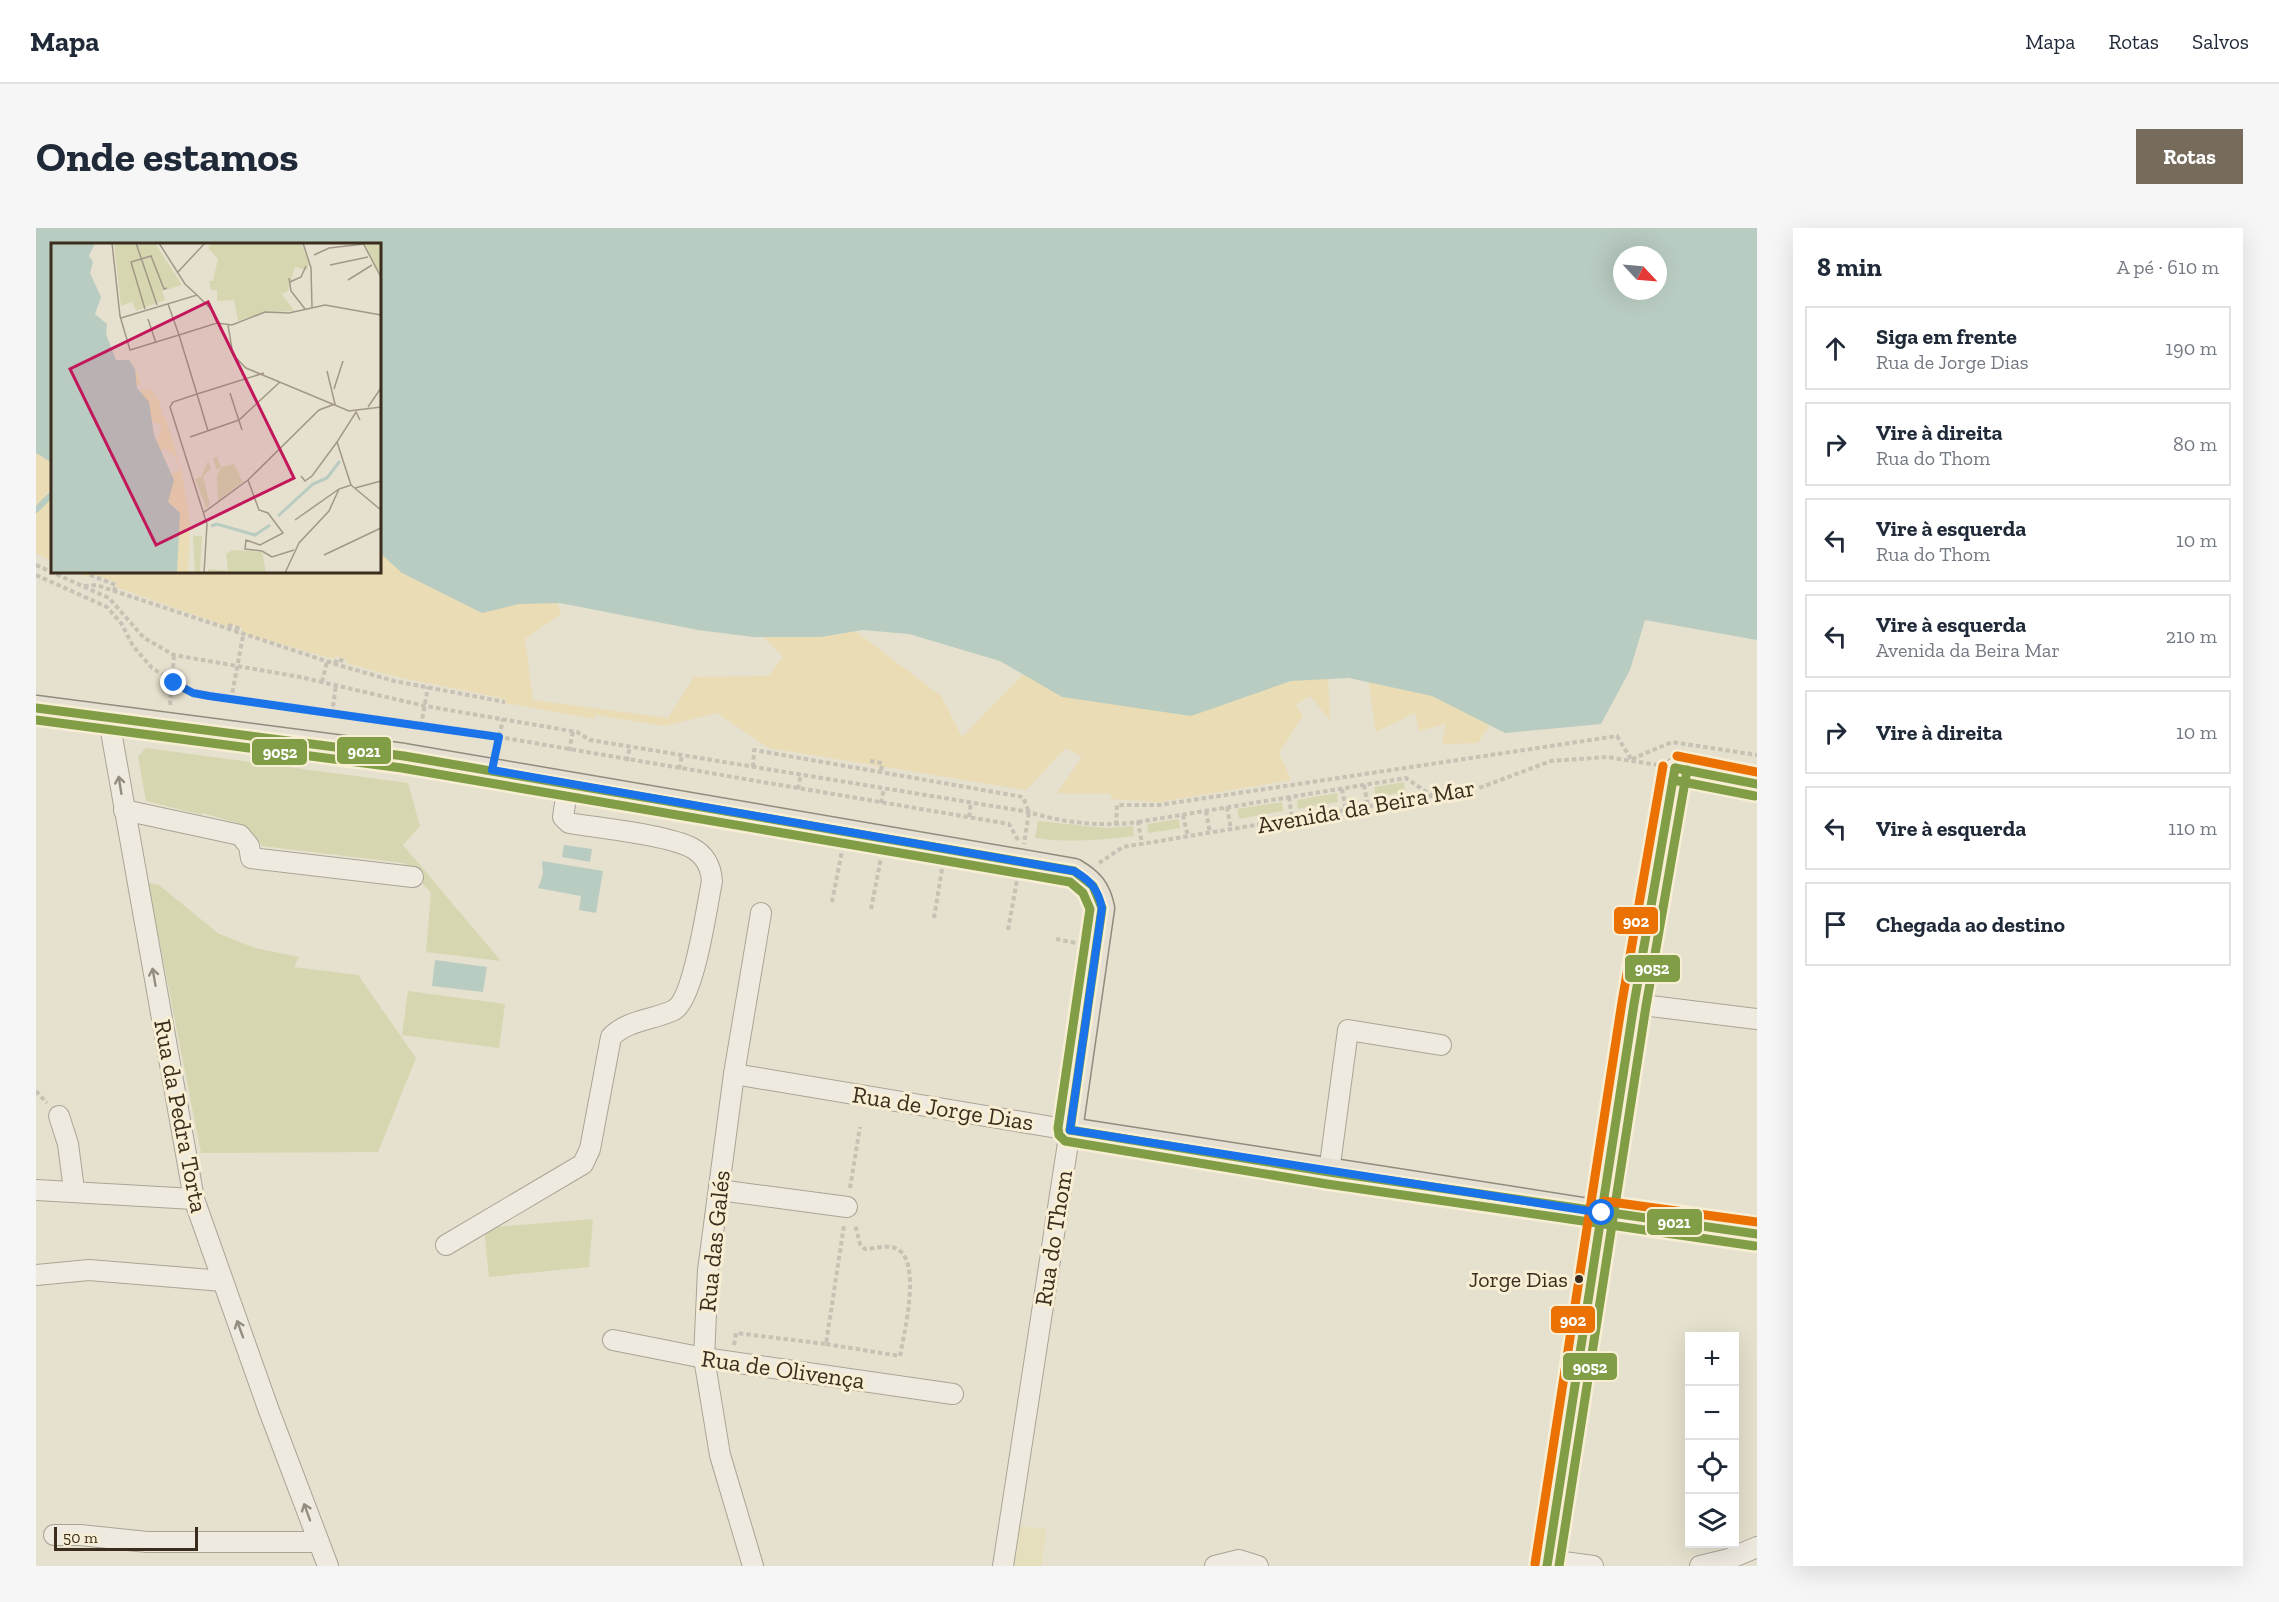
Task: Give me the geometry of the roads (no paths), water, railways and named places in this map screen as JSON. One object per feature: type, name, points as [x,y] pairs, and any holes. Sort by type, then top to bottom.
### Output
[{"type":"main road","points":[[36,708],[109,720],[492,770],[568,784]]},
{"type":"main road","name":"Rua do Thom","points":[[568,784],[1074,871],[1095,869],[1102,908],[1070,1130]]},
{"type":"main road","name":"Rua de Jorge Dias","points":[[1070,1130],[1602,1213]]},
{"type":"main road","points":[[1548,1563],[1602,1213]]},
{"type":"street","name":"Rua da Pedra Torta","points":[[109,720],[194,1199],[328,1566]]},
{"type":"street","points":[[1602,1213],[1634,1004],[1675,768],[1757,784]]},
{"type":"street","points":[[446,1245],[583,1164],[590,1149],[611,1037],[620,1028],[678,1008],[687,996],[692,980],[712,881],[711,870],[704,858],[679,842],[569,823],[563,817],[568,784]]},
{"type":"street","points":[[124,810],[240,836],[249,846],[251,858],[413,877]]},
{"type":"street","name":"Rua das Galés","points":[[753,1566],[720,1455],[704,1358],[708,1270],[734,1074],[761,913]]},
{"type":"street","points":[[1634,1004],[1757,1019]]},
{"type":"street","points":[[1329,1172],[1348,1030],[1441,1045]]},
{"type":"street","name":"Rua de Jorge Dias","points":[[734,1074],[1070,1130]]},
{"type":"street","points":[[59,1116],[68,1144],[74,1190]]},
{"type":"street","name":"Rua do Thom","points":[[1003,1566],[1070,1130]]},
{"type":"street","points":[[36,1190],[74,1190],[194,1199]]},
{"type":"street","points":[[719,1190],[847,1207]]},
{"type":"street","name":"Rua de Jorge Dias","points":[[1602,1213],[1757,1234]]},
{"type":"street","points":[[36,1275],[89,1270],[223,1281]]},
{"type":"street","name":"Rua de Olivença","points":[[613,1340],[704,1358],[953,1394]]},
{"type":"street","points":[[54,1535],[80,1535],[147,1542],[318,1542]]},
{"type":"street","points":[[1700,1566],[1729,1559],[1757,1547]]},
{"type":"street","points":[[1215,1566],[1239,1560],[1258,1566]]},
{"type":"street","points":[[1548,1563],[1593,1566]]},
{"type":"waterway","points":[[36,510],[51,495]]},
{"type":"place","name":"Jorge Dias","points":[[1579,1279]]}]
